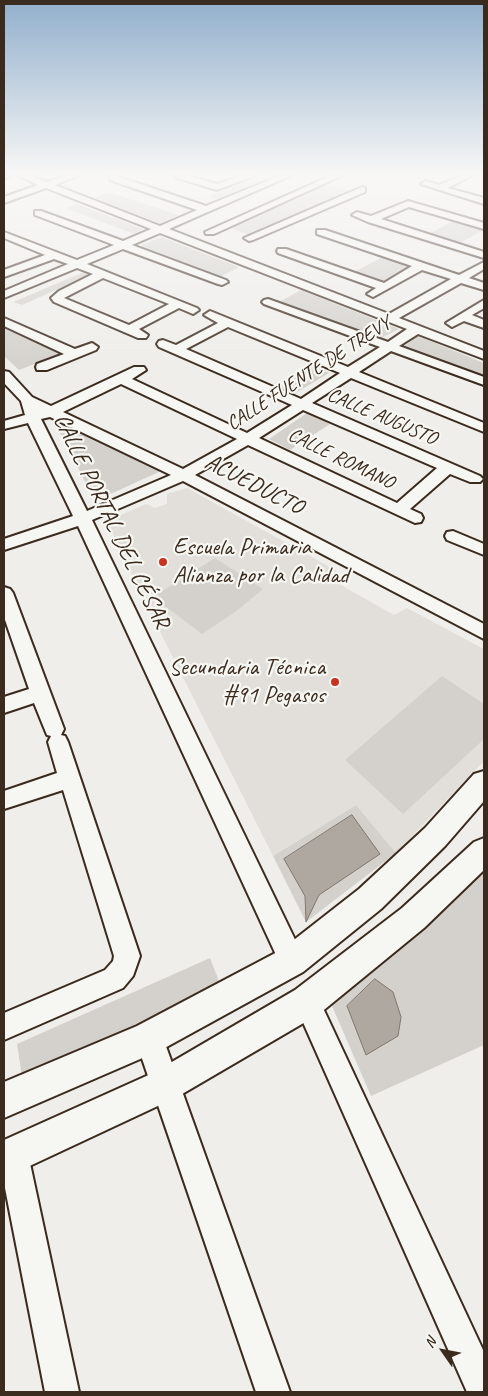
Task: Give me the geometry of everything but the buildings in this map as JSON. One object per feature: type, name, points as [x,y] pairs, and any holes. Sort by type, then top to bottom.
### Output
[{"type":"main road","points":[[4,1100],[149,1038],[292,961],[370,899],[436,837],[484,782]]},
{"type":"main road","points":[[9,1156],[165,1085],[308,1002],[413,918],[484,851]]},
{"type":"street","points":[[19,241],[193,310]]},
{"type":"street","points":[[113,241],[222,282]]},
{"type":"street","points":[[4,295],[132,241]]},
{"type":"street","points":[[188,241],[484,356]]},
{"type":"street","points":[[257,241],[266,244]]},
{"type":"street","points":[[296,256],[327,241]]},
{"type":"street","points":[[348,241],[484,287]]},
{"type":"street","points":[[440,241],[484,255]]},
{"type":"street","points":[[459,247],[469,241]]},
{"type":"street","points":[[282,250],[384,288]]},
{"type":"street","points":[[4,274],[54,255]]},
{"type":"street","points":[[389,320],[484,265]]},
{"type":"street","points":[[372,294],[421,266]]},
{"type":"street","points":[[103,274],[63,293],[57,298],[58,300],[142,335]]},
{"type":"street","points":[[211,287],[235,274]]},
{"type":"street","points":[[300,284],[264,304],[389,346],[484,381]]},
{"type":"street","points":[[484,302],[457,319],[484,324]]},
{"type":"street","points":[[129,330],[178,304]]},
{"type":"street","points":[[210,315],[484,428]]},
{"type":"street","points":[[4,322],[75,354]]},
{"type":"street","name":"CALLE AUGUSTO","points":[[228,322],[170,347],[475,479]]},
{"type":"street","name":"CALLE FUENTE DE TREVY","points":[[4,545],[83,519],[183,475],[248,438],[415,330]]},
{"type":"street","points":[[42,367],[92,347]]},
{"type":"street","points":[[4,425],[37,410],[122,379],[139,370]]},
{"type":"street","name":"CALLE PORTAL DEL CÉSAR","points":[[5,378],[37,410],[83,519],[292,961]]},
{"type":"street","name":"CALLE ROMANO","points":[[122,379],[415,518]]},
{"type":"street","name":"ACUEDUCTO","points":[[37,410],[183,475],[484,632]]},
{"type":"street","points":[[399,510],[448,467]]},
{"type":"street","points":[[453,536],[483,547]]},
{"type":"street","points":[[4,593],[56,735],[127,951],[126,964],[122,972],[114,980],[4,1027]]},
{"type":"street","points":[[4,705],[40,693]]},
{"type":"street","points":[[4,800],[70,778]]},
{"type":"street","points":[[308,1002],[484,1390]]},
{"type":"street","points":[[149,1038],[273,1392]]},
{"type":"street","points":[[9,1156],[62,1392]]},
{"type":"shaded area","points":[[151,241],[172,241],[239,267],[220,277],[140,246]]},
{"type":"shaded area","points":[[448,241],[463,241],[458,244]]},
{"type":"shaded area","points":[[383,257],[413,267],[382,284],[352,273]]},
{"type":"shaded area","points":[[84,272],[90,275],[22,305],[13,302]]},
{"type":"shaded area","points":[[301,290],[399,329],[381,338],[279,302]]},
{"type":"shaded area","points":[[4,328],[60,354],[19,370],[4,356]]},
{"type":"shaded area","points":[[418,336],[484,363],[484,378],[403,347]]},
{"type":"shaded area","points":[[313,366],[329,373],[294,394],[278,387]]},
{"type":"shaded area","points":[[307,413],[330,424],[290,450],[269,439]]},
{"type":"shaded area","points":[[67,423],[161,471],[95,501],[57,427]]},
{"type":"shaded area","name":"Secundaria Técnica #91 Pegasos","points":[[187,488],[337,571],[332,580],[394,615],[407,608],[484,649],[484,761],[396,853],[356,805],[273,856],[143,598],[107,521],[146,504],[155,508],[167,504],[167,494]]},
{"type":"shaded area","points":[[215,558],[263,589],[235,612],[202,634],[153,597]]},
{"type":"shaded area","points":[[442,676],[484,704],[484,739],[403,814],[345,760]]},
{"type":"shaded area","points":[[356,805],[396,853],[306,922],[273,856]]},
{"type":"shaded area","points":[[352,815],[380,854],[319,895],[306,922],[305,896],[284,859]]},
{"type":"shaded area","points":[[484,869],[484,1045],[371,1096],[329,999],[413,931]]},
{"type":"shaded area","points":[[210,958],[222,989],[22,1076],[17,1044]]},
{"type":"shaded area","points":[[375,979],[393,992],[401,1017],[398,1036],[366,1055],[347,1006]]},
{"type":"place","name":"Escuela Primaria Alianza por la Calidad","points":[[163,562]]},
{"type":"place","name":"Secundaria Técnica #91 Pegasos","points":[[335,682]]}]
